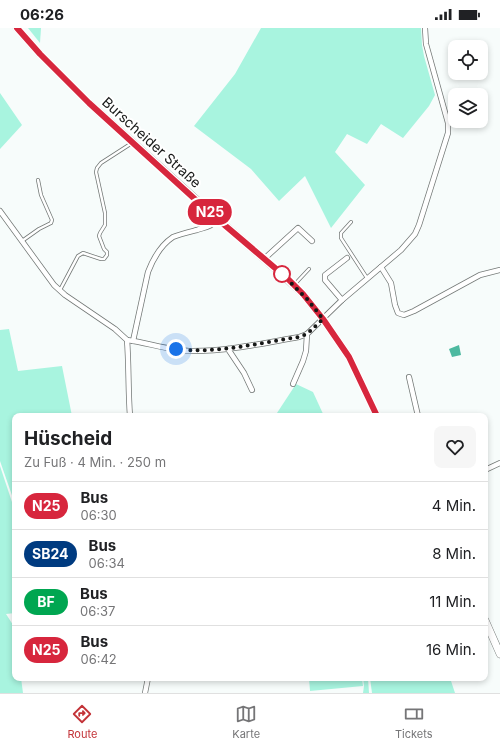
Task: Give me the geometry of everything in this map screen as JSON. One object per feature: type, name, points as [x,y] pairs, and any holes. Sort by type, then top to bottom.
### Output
[{"type":"main road","name":"Burscheider Straße","points":[[17,28],[40,54],[89,103],[132,143],[294,285],[308,300],[349,357],[376,413]]},
{"type":"main road","points":[[488,626],[500,652]]},
{"type":"street","points":[[0,211],[54,285],[65,295],[116,329],[127,340],[192,351],[228,348],[299,337],[307,334],[342,300],[401,250],[415,234],[419,225],[448,134],[448,123],[426,44],[425,28]]},
{"type":"street","points":[[133,341],[148,272],[158,253],[166,242],[174,237],[213,225],[218,219]]},
{"type":"street","points":[[264,259],[298,228],[312,241]]},
{"type":"street","points":[[342,300],[325,280],[326,276],[347,258]]},
{"type":"street","points":[[381,268],[391,283],[398,313],[404,315],[480,275],[500,270]]},
{"type":"street","points":[[293,384],[306,351],[307,334]]},
{"type":"street","points":[[127,340],[130,413]]},
{"type":"street","points":[[228,348],[252,390]]},
{"type":"street","points":[[409,377],[417,413]]},
{"type":"street","points":[[488,469],[500,463]]},
{"type":"street","points":[[145,693],[147,681]]},
{"type":"lane","points":[[60,291],[78,256],[84,253],[104,259],[107,255],[100,236],[100,233],[105,225],[105,213],[96,172],[101,163],[132,143]]},
{"type":"lane","points":[[22,242],[39,229],[51,223],[52,220],[41,195],[38,180]]},
{"type":"lane","points":[[351,222],[341,233],[341,238],[368,279]]},
{"type":"lane","points":[[294,285],[309,269]]},
{"type":"shaded area","points":[[28,28],[41,28],[40,43]]},
{"type":"shaded area","points":[[261,28],[421,28],[424,56],[435,95],[429,106],[403,138],[381,124],[367,144],[347,134],[335,152],[365,185],[331,228],[305,176],[279,201],[251,169],[194,126],[235,74]]},
{"type":"shaded area","points":[[0,93],[22,125],[0,149]]},
{"type":"shaded area","points":[[9,329],[18,371],[62,366],[71,413],[12,413],[12,495],[0,461],[0,330]]},
{"type":"shaded area","points":[[459,345],[461,355],[452,357],[449,349]]},
{"type":"shaded area","points":[[296,384],[313,392],[323,413],[277,413]]},
{"type":"shaded area","points":[[0,466],[12,502],[12,613],[6,614],[12,623],[12,681],[21,681],[23,693],[0,693]]},
{"type":"shaded area","points":[[309,681],[362,681],[363,686],[310,691]]},
{"type":"shaded area","points":[[363,681],[368,681],[369,693],[363,693]]},
{"type":"shaded area","points":[[370,681],[451,681],[455,693],[372,693]]},
{"type":"bus line","name":"N25","points":[[17,28],[31,45],[89,103],[208,211],[288,279],[303,294],[323,319],[349,357],[376,413]]},
{"type":"route","points":[[176,349],[192,351],[228,348],[299,337],[307,334],[323,319],[308,300],[282,274]]}]
